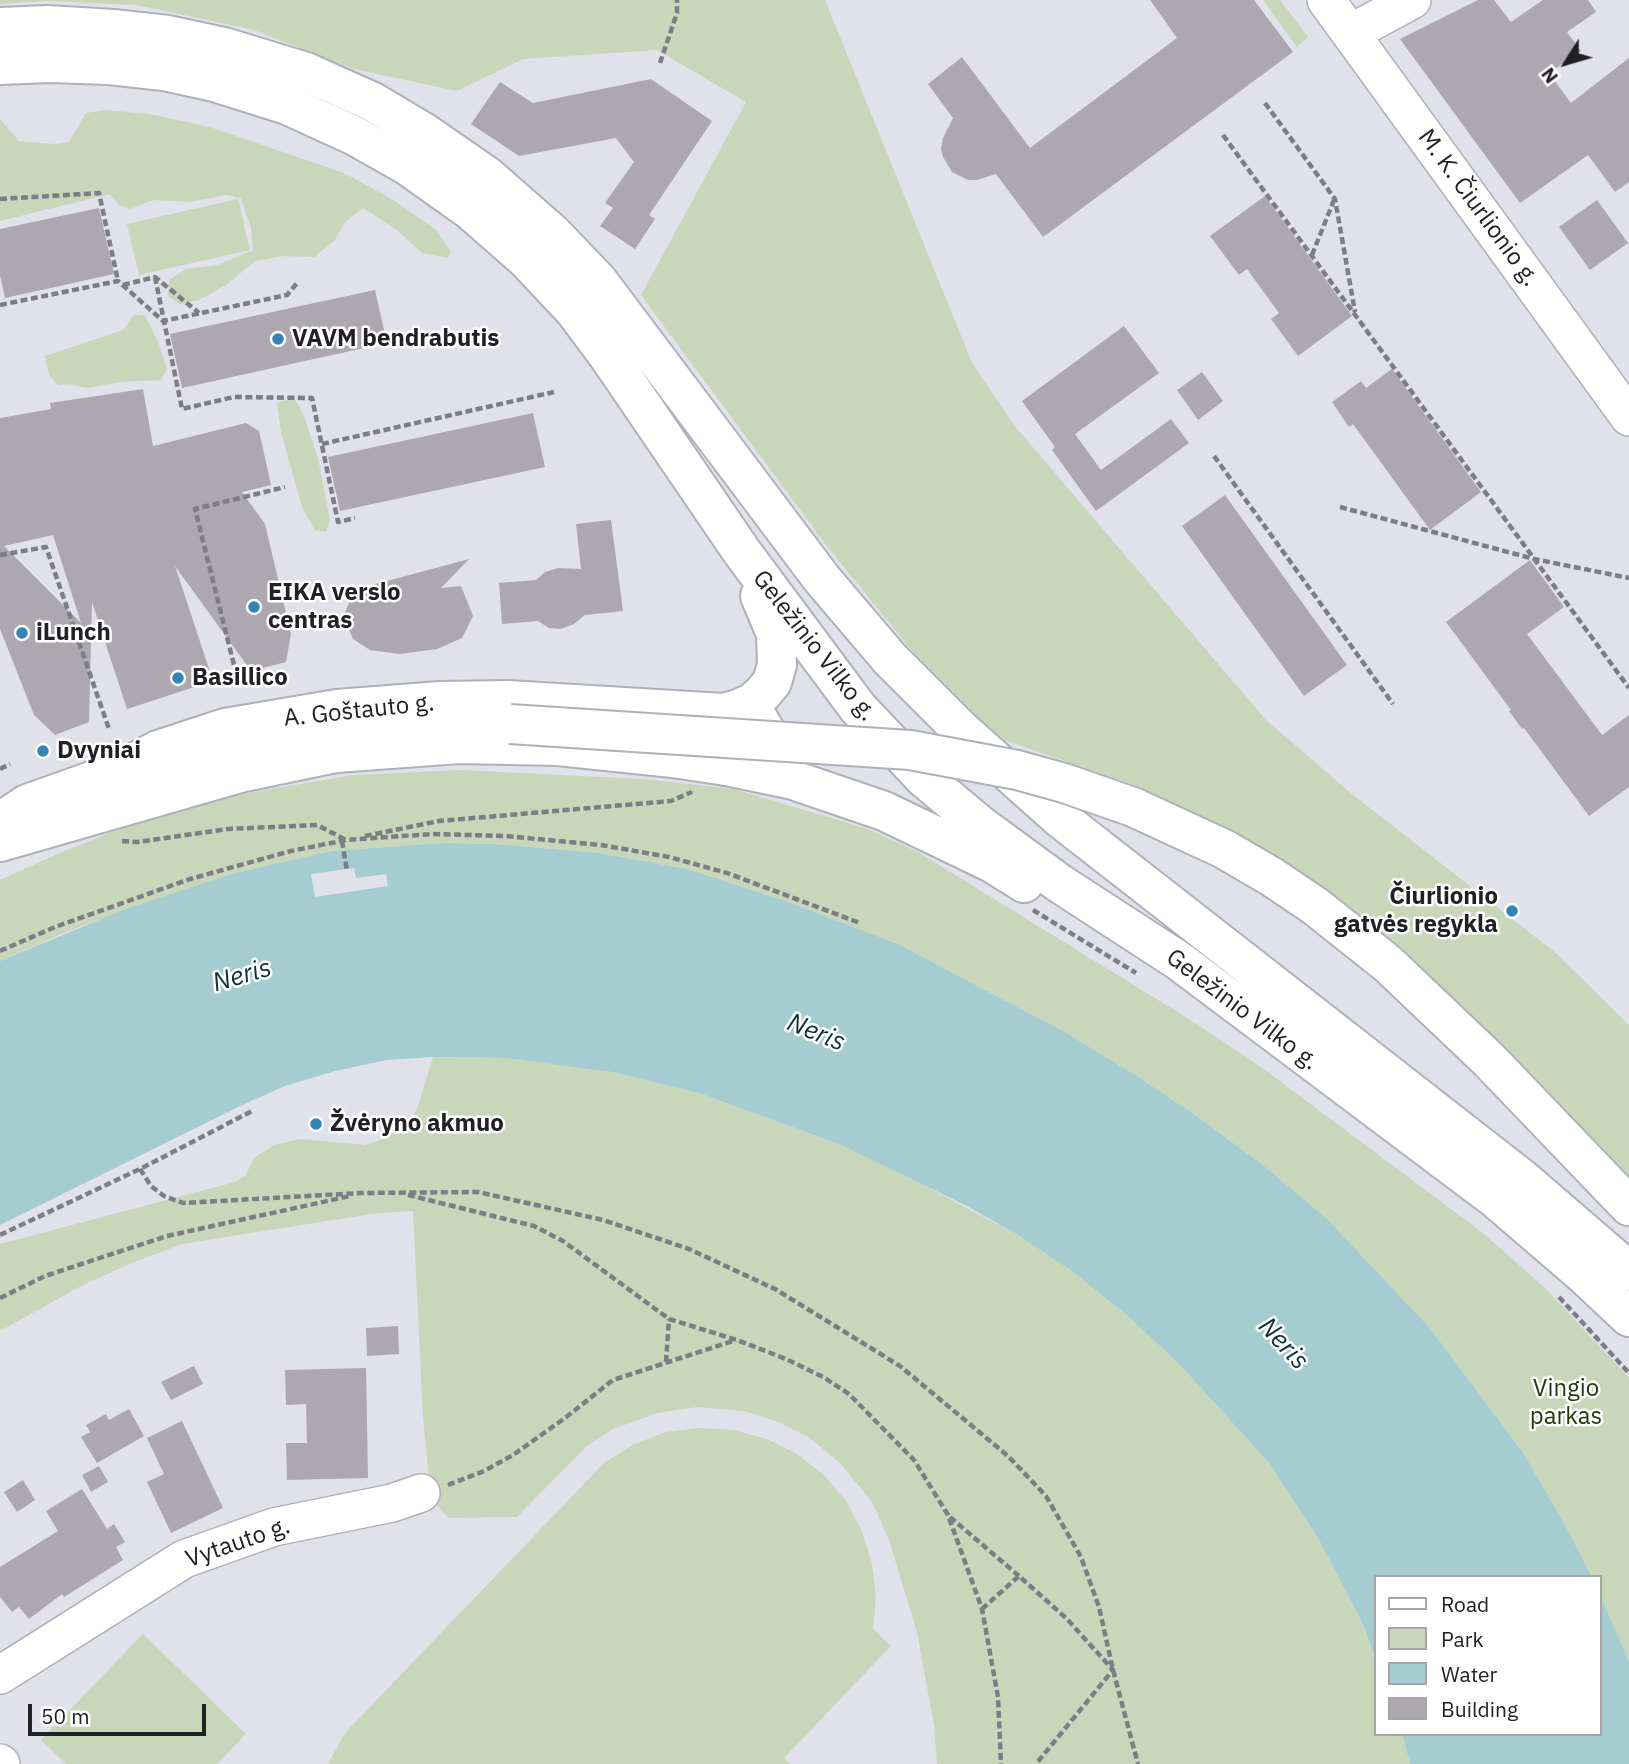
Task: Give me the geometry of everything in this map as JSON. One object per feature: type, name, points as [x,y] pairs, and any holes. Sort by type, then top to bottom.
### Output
[{"type":"main road","name":"Geležinio Vilko g.","points":[[0,27],[48,25],[168,35],[259,57],[306,72],[373,103],[425,132],[487,176],[552,233],[598,281],[822,579],[890,659],[960,729],[1061,818],[1521,1178],[1629,1271]]},
{"type":"main road","name":"Geležinio Vilko g.","points":[[0,65],[109,65],[164,71],[214,82],[288,105],[355,136],[408,166],[470,210],[527,260],[574,310],[742,552],[858,708],[924,778],[980,825],[1059,883],[1178,961],[1496,1199],[1629,1317]]},
{"type":"main road","points":[[738,709],[752,703],[763,693],[772,682],[777,666],[776,634],[742,552]]},
{"type":"main road","name":"A. Goštauto g.","points":[[14,813],[117,772],[158,750],[225,728],[337,709],[508,699],[723,713],[738,709]]},
{"type":"main road","points":[[726,766],[750,760],[766,745],[766,732],[759,720],[738,709]]},
{"type":"main road","points":[[117,772],[155,768],[281,741],[356,729],[419,723],[510,724],[909,750],[1017,770],[1064,783],[1133,807],[1224,849],[1315,906],[1388,964],[1489,1060],[1629,1206]]},
{"type":"main road","name":"A. Goštauto g.","points":[[0,842],[240,773],[336,754],[459,744],[558,746],[726,766],[793,780],[884,811],[992,863],[1062,906],[1178,961]]},
{"type":"street","name":"M. K. Čiurlionio g.","points":[[1326,0],[1629,417]]},
{"type":"street","points":[[1351,33],[1412,0]]},
{"type":"street","name":"Vytauto g.","points":[[0,1675],[184,1559],[274,1527],[391,1503],[421,1493]]},
{"type":"path","points":[[660,63],[677,13],[677,0]]},
{"type":"path","points":[[1265,103],[1335,199],[1356,315]]},
{"type":"path","points":[[1223,135],[1629,688]]},
{"type":"path","points":[[0,199],[99,193],[120,283],[163,321]]},
{"type":"path","points":[[1312,256],[1335,199]]},
{"type":"path","points":[[155,277],[182,409],[234,397],[312,398],[338,522],[355,518]]},
{"type":"path","points":[[0,305],[155,277],[200,313]]},
{"type":"path","points":[[163,321],[287,295],[297,283]]},
{"type":"path","points":[[322,444],[554,392]]},
{"type":"path","points":[[1214,456],[1393,705]]},
{"type":"path","points":[[239,685],[195,509],[285,487]]},
{"type":"path","points":[[1340,507],[1534,559],[1629,578]]},
{"type":"path","points":[[0,555],[46,547],[109,729]]},
{"type":"path","points":[[0,769],[10,764]]},
{"type":"path","points":[[0,951],[55,927],[190,879],[290,851],[439,821],[671,801],[696,790]]},
{"type":"path","points":[[113,840],[138,842],[228,830],[317,825],[344,841],[432,834],[506,836],[601,845],[669,857],[727,873],[860,923]]},
{"type":"path","points":[[344,841],[347,871]]},
{"type":"path","points":[[1032,910],[1138,974]]},
{"type":"path","points":[[0,1235],[140,1169],[254,1110]]},
{"type":"path","points":[[140,1169],[150,1186],[163,1196],[183,1203],[361,1193],[478,1192],[603,1220],[689,1250],[775,1289],[900,1366],[1008,1456],[1046,1496],[1081,1557],[1099,1607],[1138,1764]]},
{"type":"path","points":[[0,1298],[45,1276],[167,1236],[361,1193]]},
{"type":"path","points":[[400,1194],[534,1226],[564,1241],[668,1319],[737,1340],[786,1359],[823,1377],[849,1394],[914,1460],[948,1515],[982,1609],[998,1697],[1001,1764]]},
{"type":"path","points":[[1558,1296],[1629,1373]]},
{"type":"path","points":[[666,1362],[668,1319]]},
{"type":"path","points":[[421,1493],[484,1471],[513,1455],[613,1380],[737,1340]]},
{"type":"path","points":[[948,1515],[1067,1619],[1113,1670]]},
{"type":"path","points":[[982,1609],[1019,1576]]},
{"type":"path","points":[[1035,1764],[1113,1670]]},
{"type":"green space","points":[[0,0],[825,0],[972,363],[1013,424],[1266,720],[1352,794],[1557,954],[1629,1025],[1629,1183],[1240,843],[1135,785],[998,738],[923,664],[829,549],[641,295],[746,102],[657,50],[523,59],[457,91],[354,69],[254,30],[137,5],[46,1],[0,4]]},
{"type":"green space","points":[[1263,0],[1280,0],[1308,37],[1297,47]]},
{"type":"green space","points":[[105,110],[149,114],[210,127],[344,173],[395,201],[436,230],[451,251],[448,258],[422,253],[398,231],[363,208],[345,222],[335,240],[314,257],[284,256],[255,261],[226,285],[199,300],[180,304],[168,296],[169,280],[186,269],[217,265],[253,250],[251,228],[241,198],[226,195],[190,202],[153,200],[130,209],[118,204],[110,194],[0,221],[0,119],[19,141],[54,144],[69,142],[86,113]]},
{"type":"green space","points":[[238,199],[250,250],[139,275],[127,224]]},
{"type":"green space","points":[[134,315],[145,315],[158,342],[167,369],[161,380],[122,382],[86,388],[69,384],[58,385],[49,375],[45,356],[123,330]]},
{"type":"green space","points":[[294,398],[303,413],[318,458],[330,520],[326,532],[315,530],[302,507],[281,432],[277,403]]},
{"type":"green space","name":"Vingio parkas","points":[[460,770],[642,779],[734,789],[865,828],[918,852],[1197,1024],[1257,1064],[1483,1233],[1546,1289],[1629,1378],[1629,1661],[1601,1598],[1601,1575],[1591,1575],[1524,1454],[1430,1328],[1327,1219],[1263,1165],[1140,1078],[1063,1031],[898,944],[783,900],[687,869],[600,853],[495,844],[442,843],[332,851],[236,873],[71,930],[0,961],[0,880],[142,820],[247,793],[354,775]]},
{"type":"green space","points":[[433,1057],[507,1058],[560,1063],[612,1072],[699,1093],[839,1144],[1018,1235],[1072,1270],[1127,1315],[1180,1365],[1269,1463],[1318,1538],[1364,1628],[1374,1655],[1374,1736],[1403,1736],[1410,1764],[937,1764],[934,1725],[917,1632],[889,1540],[872,1502],[840,1463],[810,1438],[776,1421],[744,1411],[698,1407],[657,1413],[613,1429],[587,1446],[517,1517],[449,1518],[431,1499],[423,1417],[413,1211],[371,1214],[182,1244],[85,1284],[0,1331],[0,1244],[235,1182],[245,1176],[255,1157],[274,1145],[300,1139],[365,1145],[383,1139],[411,1120]]},
{"type":"green space","points":[[700,1428],[734,1430],[767,1439],[797,1454],[824,1475],[846,1501],[862,1531],[872,1564],[876,1597],[873,1629],[891,1646],[784,1758],[790,1764],[328,1764],[345,1733],[605,1462],[635,1444],[666,1432]]},
{"type":"green space","points":[[143,1634],[246,1734],[217,1764],[66,1764],[41,1740]]},
{"type":"water","name":"Neris","points":[[442,843],[495,844],[600,853],[687,869],[783,900],[898,944],[1063,1031],[1198,1117],[1263,1165],[1327,1219],[1430,1328],[1524,1454],[1591,1575],[1374,1575],[1374,1655],[1364,1627],[1318,1538],[1269,1463],[1180,1365],[1127,1315],[1072,1271],[1018,1235],[967,1206],[839,1144],[699,1093],[612,1072],[507,1058],[433,1057],[387,1060],[335,1071],[285,1086],[240,1106],[0,1225],[0,961],[126,909],[235,873],[332,851]]},
{"type":"water","points":[[1601,1598],[1629,1661],[1629,1764],[1410,1764],[1403,1736],[1601,1736]]},
{"type":"pier","points":[[354,868],[356,878],[386,874],[388,886],[315,897],[311,874]]},
{"type":"building","points":[[1150,0],[1254,0],[1293,52],[1043,237],[996,174],[968,180],[952,172],[941,149],[943,138],[953,118],[928,84],[962,57],[1030,148],[1177,38]]},
{"type":"building","points":[[1478,0],[1494,0],[1511,22],[1543,0],[1588,0],[1596,12],[1567,32],[1581,51],[1549,73],[1571,103],[1629,58],[1629,182],[1615,192],[1588,155],[1520,203],[1400,39]]},
{"type":"building","points":[[651,79],[712,121],[649,215],[655,219],[635,249],[600,226],[613,208],[605,203],[634,162],[616,138],[519,156],[471,124],[500,82],[533,103]]},
{"type":"building","points":[[1265,196],[1352,316],[1298,356],[1271,319],[1279,313],[1247,269],[1239,275],[1210,236]]},
{"type":"building","points":[[1597,200],[1628,243],[1590,270],[1559,227]]},
{"type":"building","points":[[99,208],[114,274],[5,298],[0,275],[0,229]]},
{"type":"building","name":"VAVM bendrabutis","points":[[375,290],[387,343],[182,388],[170,334]]},
{"type":"building","points":[[1124,326],[1159,373],[1075,434],[1101,470],[1171,419],[1189,443],[1096,511],[1052,450],[1055,447],[1022,401]]},
{"type":"building","points":[[1392,369],[1481,492],[1430,530],[1353,424],[1349,427],[1332,402],[1361,381],[1366,388]]},
{"type":"building","points":[[1202,372],[1223,401],[1198,420],[1177,390]]},
{"type":"building","points":[[143,389],[153,446],[246,423],[259,431],[271,485],[242,492],[265,524],[291,634],[286,662],[251,671],[175,566],[213,681],[127,709],[92,602],[89,722],[55,735],[34,715],[0,629],[0,418],[51,409],[50,403]],"holes":[[[53,535],[81,623],[4,546]]]},
{"type":"building","points":[[533,413],[545,467],[340,511],[328,457]]},
{"type":"building","points":[[1225,495],[1347,665],[1304,696],[1182,526]]},
{"type":"building","points":[[611,520],[623,611],[585,615],[574,624],[561,629],[549,628],[538,621],[502,624],[499,583],[536,580],[545,572],[558,568],[581,569],[576,524]]},
{"type":"building","points":[[469,559],[441,588],[461,586],[473,616],[462,638],[437,649],[399,654],[370,650],[353,639],[345,613],[351,597],[361,588]]},
{"type":"building","points":[[1530,560],[1564,607],[1527,634],[1602,735],[1629,715],[1629,787],[1589,816],[1524,728],[1522,729],[1446,622]]},
{"type":"building","points":[[398,1326],[399,1354],[367,1356],[366,1328]]},
{"type":"building","points":[[194,1366],[203,1384],[171,1400],[161,1382]]},
{"type":"building","points":[[366,1368],[368,1478],[287,1480],[286,1443],[307,1443],[306,1404],[286,1405],[285,1370]]},
{"type":"building","points":[[129,1409],[144,1436],[97,1463],[81,1437],[90,1432],[86,1425],[106,1414],[109,1420]]},
{"type":"building","points":[[182,1421],[223,1508],[171,1533],[147,1482],[164,1474],[147,1438]]},
{"type":"building","points":[[99,1466],[108,1482],[91,1492],[82,1475]]},
{"type":"building","points":[[23,1480],[35,1500],[17,1512],[4,1492]]},
{"type":"building","points":[[82,1489],[107,1529],[114,1524],[125,1542],[116,1547],[123,1560],[64,1597],[62,1594],[29,1619],[19,1607],[12,1612],[0,1597],[0,1567],[58,1531],[46,1511]]},
{"type":"place","name":"VAVM bendrabutis","points":[[278,339]]},
{"type":"place","name":"EIKA verslo centras","points":[[254,607]]},
{"type":"place","name":"iLunch","points":[[22,633]]},
{"type":"place","name":"Basillico","points":[[178,678]]},
{"type":"place","name":"Dvyniai","points":[[43,751]]},
{"type":"place","name":"Čiurlionio gatvės regykla","points":[[1512,911]]},
{"type":"place","name":"Žvėryno akmuo","points":[[316,1124]]}]
